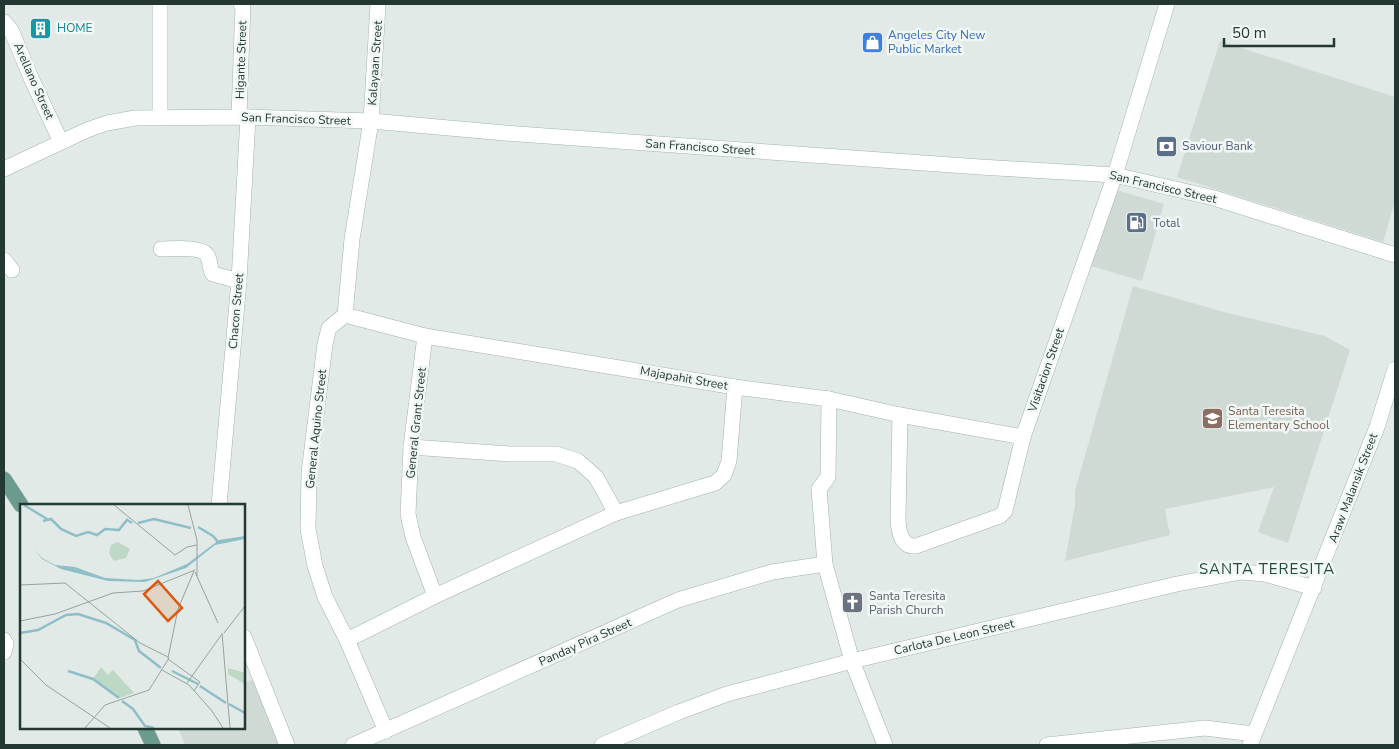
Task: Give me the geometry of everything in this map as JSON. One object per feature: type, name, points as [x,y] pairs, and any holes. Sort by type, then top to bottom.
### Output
[{"type":"main road","points":[[4,479],[20,504]]},
{"type":"main road","points":[[145,729],[153,745]]},
{"type":"street","points":[[160,4],[160,117]]},
{"type":"street","name":"Higante Street","points":[[241,4],[243,8],[243,117]]},
{"type":"street","name":"Kalayaan Street","points":[[371,121],[378,4]]},
{"type":"street","name":"Visitacion Street","points":[[900,415],[899,530],[905,544],[916,546],[1000,516],[1005,511],[1023,437],[1115,175],[1167,4]]},
{"type":"street","name":"Arellano Street","points":[[4,22],[11,30],[61,142]]},
{"type":"street","name":"San Francisco Street","points":[[5,166],[107,123],[134,118],[243,117],[371,121],[515,134],[1115,175],[1214,198],[1395,255]]},
{"type":"street","name":"Chacon Street","points":[[219,504],[239,281],[243,117]]},
{"type":"street","points":[[345,315],[352,238],[371,121]]},
{"type":"street","points":[[161,249],[199,250],[206,253],[209,259],[210,271],[213,274],[239,281]]},
{"type":"street","name":"Majapahit Street","points":[[345,315],[425,336],[735,387],[829,399],[900,415],[1023,437]]},
{"type":"street","name":"General Aquino Street","points":[[345,315],[329,328],[325,344],[309,473],[308,529],[315,566],[325,597],[347,640],[386,731]]},
{"type":"street","name":"General Grant Street","points":[[425,336],[411,447],[408,514],[413,537],[435,596]]},
{"type":"street","name":"Araw Malansik Street","points":[[1252,740],[1377,427],[1395,369]]},
{"type":"street","points":[[347,640],[435,596],[616,513],[715,483],[724,475],[730,461],[735,387]]},
{"type":"street","points":[[829,399],[828,477],[819,489],[825,564],[852,661],[885,745]]},
{"type":"street","points":[[411,447],[510,454],[556,454],[578,461],[596,477],[616,513]]},
{"type":"street","name":"Panday Pira Street","points":[[353,745],[678,600],[772,572],[825,564]]},
{"type":"street","name":"Carlota De Leon Street","points":[[602,745],[727,694],[852,661],[1177,584],[1241,572],[1265,574],[1314,588]]},
{"type":"street","points":[[245,640],[286,745]]},
{"type":"street","points":[[1047,745],[1205,728],[1252,740]]},
{"type":"shaded area","points":[[1220,41],[1395,97],[1395,201],[1383,242],[1177,177]]},
{"type":"shaded area","points":[[1113,189],[1164,204],[1142,281],[1091,266]]},
{"type":"shaded area","name":"Santa Teresita Elementary School","points":[[1133,286],[1224,312],[1325,336],[1350,350],[1288,543],[1258,532],[1274,487],[1165,509],[1170,535],[1065,561],[1075,505],[1075,491]]},
{"type":"shaded area","points":[[258,678],[282,745],[185,745],[178,729],[245,729],[245,683]]},
{"type":"place","name":"HOME","points":[[41,28]]},
{"type":"place","name":"Angeles City New Public Market","points":[[872,42]]},
{"type":"place","name":"Saviour Bank","points":[[1166,146]]},
{"type":"place","name":"Total","points":[[1137,223]]},
{"type":"place","name":"Santa Teresita Elementary School","points":[[1212,418]]},
{"type":"place","name":"Santa Teresita Parish Church","points":[[853,603]]},
{"type":"district","name":"SANTA TERESITA","points":[[1267,569]]}]
